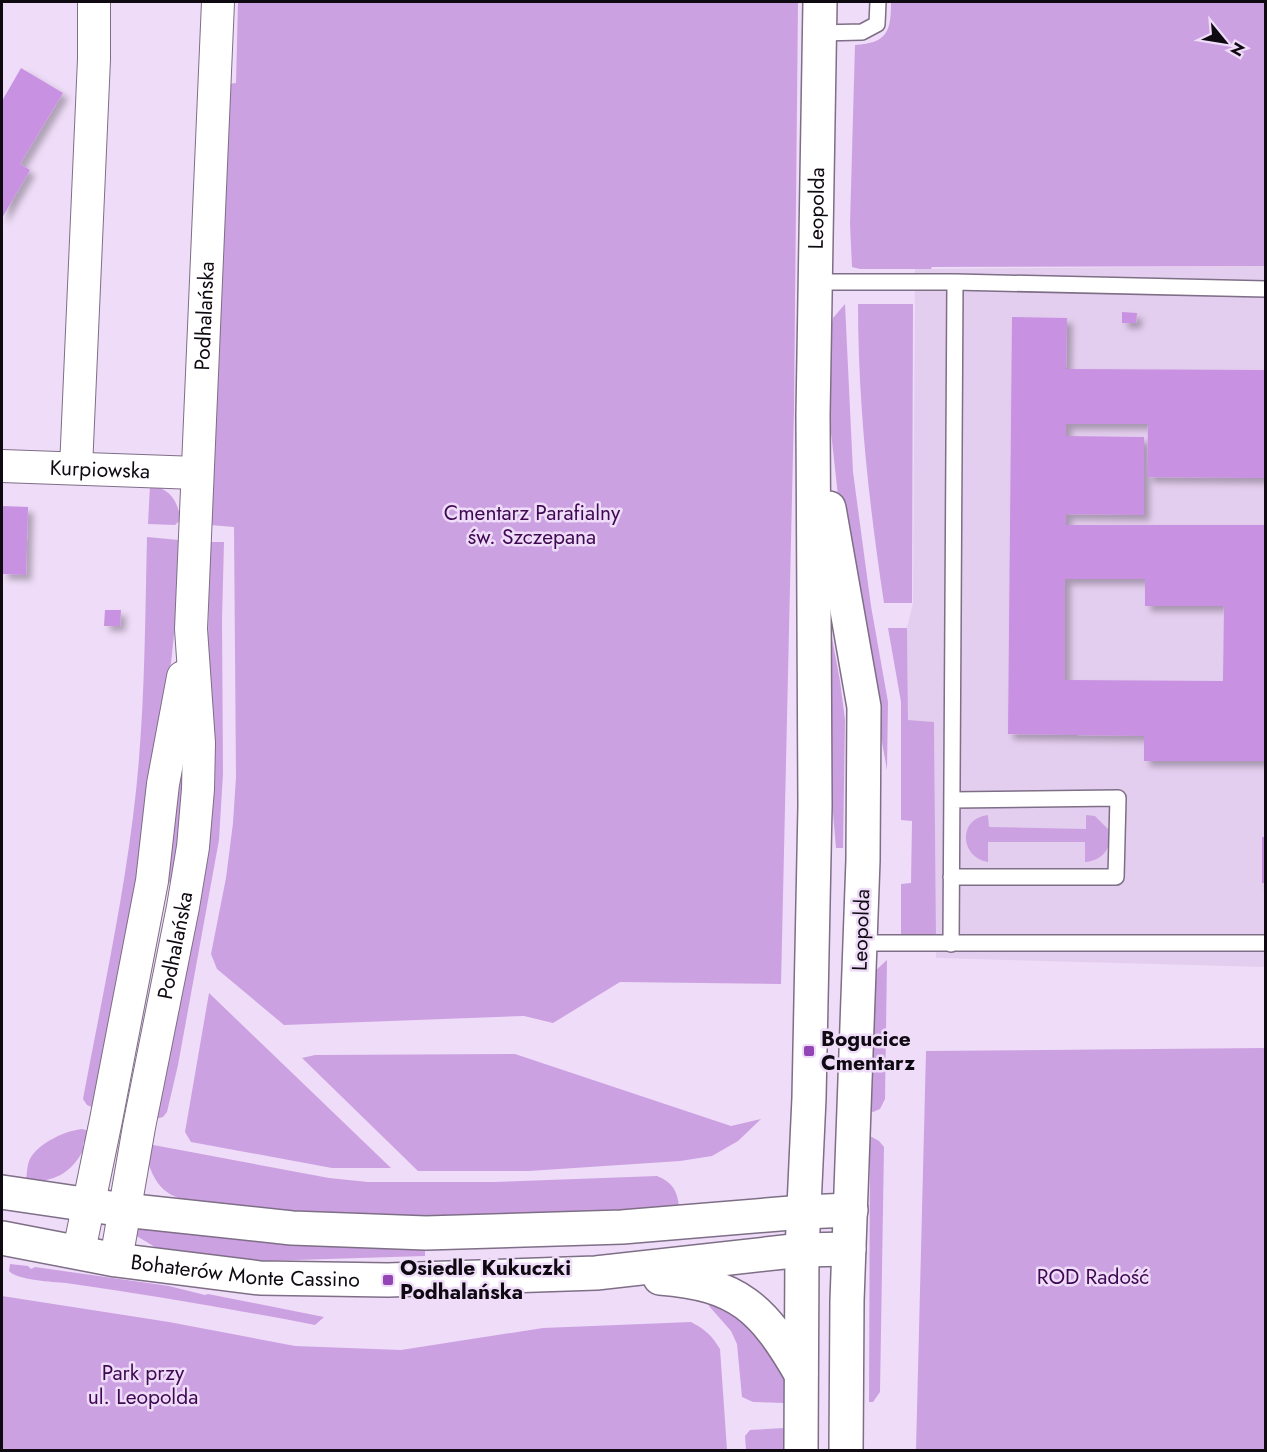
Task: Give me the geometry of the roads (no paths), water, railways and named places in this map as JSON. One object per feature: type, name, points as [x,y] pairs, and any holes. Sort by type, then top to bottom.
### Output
[{"type":"street","points":[[76,468],[94,59],[94,2]]},
{"type":"street","name":"Podhalańska","points":[[116,1260],[193,847],[200,766],[191,629],[218,2]]},
{"type":"street","name":"Leopolda","points":[[801,1450],[802,1250],[809,1098],[815,817],[813,415],[820,17]]},
{"type":"street","name":"Leopolda","points":[[813,415],[864,708],[863,860],[849,1249],[846,1450]]},
{"type":"street","name":"Kurpiowska","points":[[2,466],[197,473]]},
{"type":"street","name":"Podhalańska","points":[[79,1251],[152,881],[163,784],[191,629]]},
{"type":"street","points":[[2,1192],[124,1210],[292,1227],[426,1233],[622,1227],[851,1210]]},
{"type":"street","name":"Bohaterów Monte Cassino","points":[[2,1238],[79,1251],[116,1260],[260,1278],[388,1280],[596,1273],[802,1250],[849,1249]]},
{"type":"street","points":[[596,1273],[669,1279],[724,1290],[744,1301],[761,1316],[783,1343],[801,1374]]},
{"type":"lane","points":[[820,17],[862,32],[877,24],[878,2]]},
{"type":"lane","points":[[815,282],[955,282],[1266,289]]},
{"type":"lane","points":[[951,944],[955,282]]},
{"type":"lane","points":[[951,877],[1116,878],[1118,798],[952,800]]},
{"type":"lane","points":[[860,944],[1266,943]]},
{"type":"place","name":"Bogucice Cmentarz","points":[[809,1051]]},
{"type":"place","name":"Osiedle Kukuczki Podhalańska","points":[[388,1280]]},
{"type":"park label","name":"Cmentarz Parafialny św. Szczepana","points":[[532,525]]},
{"type":"park label","name":"ROD Radość","points":[[1093,1277]]},
{"type":"park label","name":"Park przy ul. Leopolda","points":[[143,1385]]}]
